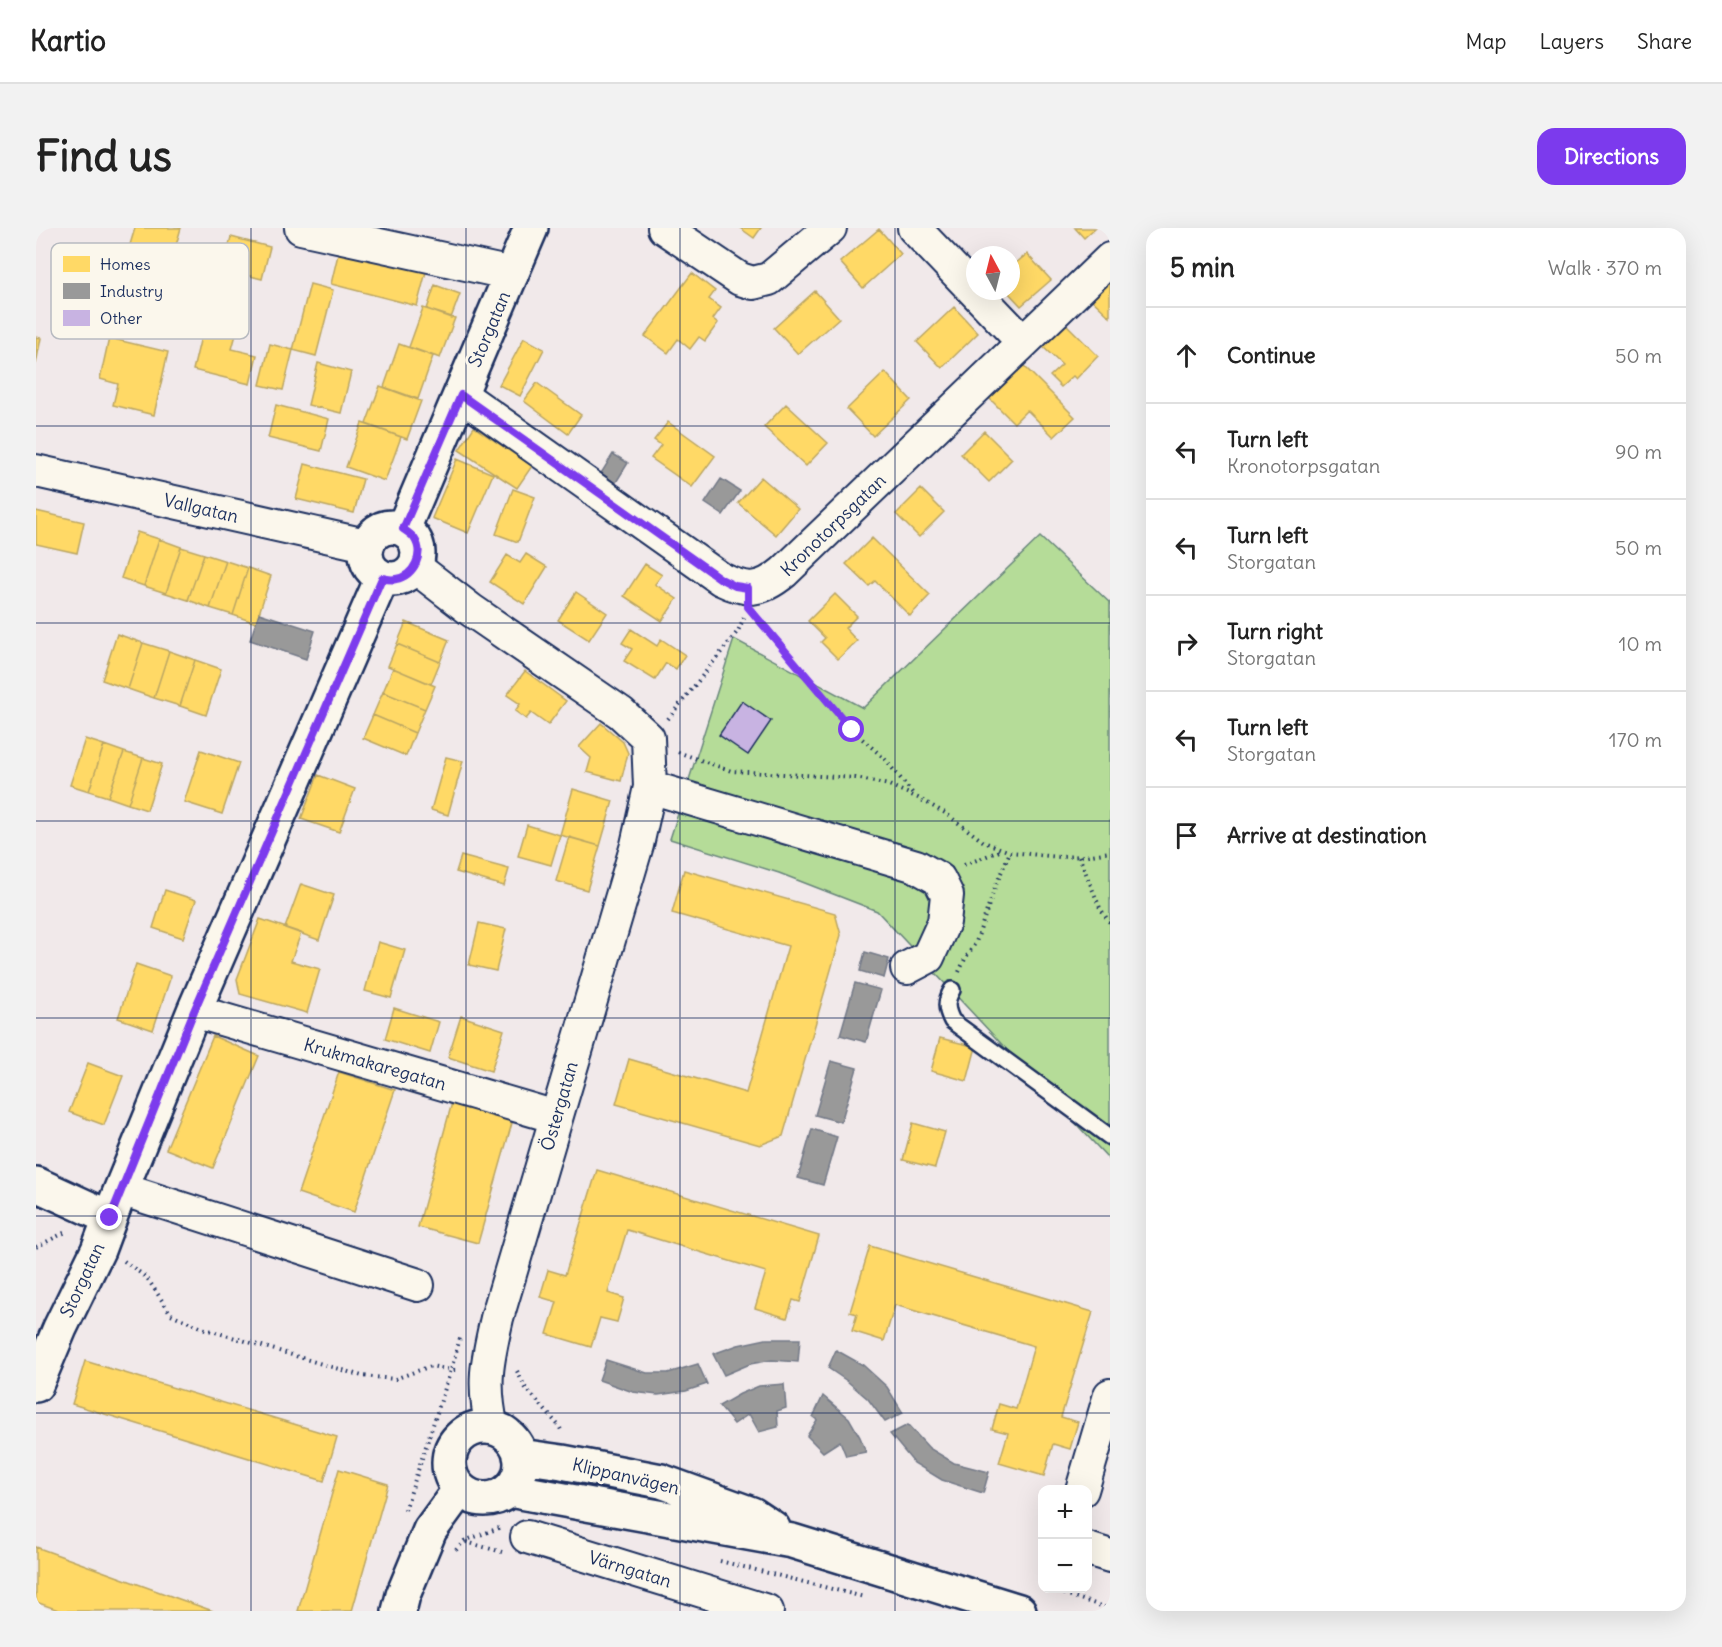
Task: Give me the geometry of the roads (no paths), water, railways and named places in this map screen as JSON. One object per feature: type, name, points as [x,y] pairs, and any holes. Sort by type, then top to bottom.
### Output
[{"type":"street","points":[[301,228],[512,274]]},
{"type":"street","name":"Storgatan","points":[[403,529],[531,228]]},
{"type":"street","points":[[664,228],[740,279],[753,283],[769,279],[830,228]]},
{"type":"street","points":[[914,228],[1023,342]]},
{"type":"street","name":"Kronotorpsgatan","points":[[461,395],[721,579],[735,586],[748,598],[784,572],[1110,259]]},
{"type":"street","name":"Vallgatan","points":[[36,471],[366,545]]},
{"type":"street","points":[[388,526],[403,529],[414,538],[419,552],[415,567],[406,576],[394,580],[382,578],[371,570],[365,559],[366,545],[374,533],[388,526]]},
{"type":"street","name":"Östergatan","points":[[415,567],[471,610],[621,713],[660,749],[637,845],[497,1318],[486,1368],[486,1402],[492,1428]]},
{"type":"street","name":"Storgatan","points":[[36,1386],[60,1328],[98,1250],[194,1011],[382,578]]},
{"type":"street","points":[[650,787],[916,866],[939,879],[947,895],[944,922],[928,957],[907,968]]},
{"type":"street","name":"Krukmakaregatan","points":[[194,1011],[556,1117]]},
{"type":"street","points":[[36,1184],[418,1285]]},
{"type":"street","points":[[1083,1485],[1110,1395]]},
{"type":"street","points":[[492,1428],[500,1431],[513,1441],[520,1456],[520,1471],[509,1490],[498,1497],[485,1499],[472,1497],[460,1489],[450,1471],[452,1450],[459,1438],[471,1431],[492,1428]]},
{"type":"street","name":"Klippanvägen","points":[[520,1456],[660,1481],[752,1514],[792,1541]]},
{"type":"street","points":[[399,1611],[403,1595],[430,1530],[460,1489]]},
{"type":"street","name":"Klippanvägen","points":[[509,1490],[792,1541],[1019,1611]]},
{"type":"street","name":"Värngatan","points":[[527,1537],[767,1611]]},
{"type":"street","points":[[1092,1550],[1110,1556]]},
{"type":"lane","points":[[952,990],[946,999],[952,1021],[1110,1137]]}]
